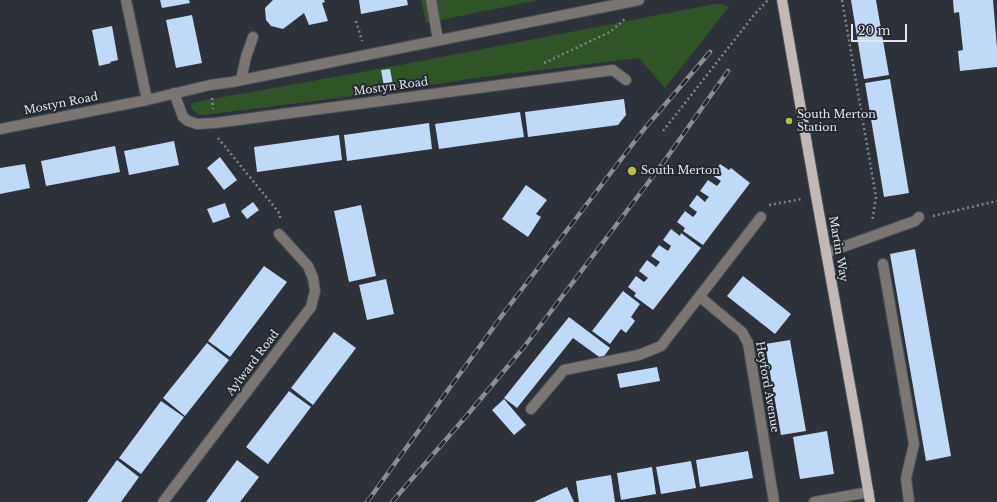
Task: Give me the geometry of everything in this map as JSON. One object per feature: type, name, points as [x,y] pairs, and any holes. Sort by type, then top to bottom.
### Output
[{"type":"main road","name":"Martin Way","points":[[782,0],[826,253],[858,424],[869,497]]},
{"type":"street","points":[[126,0],[147,100]]},
{"type":"street","points":[[431,0],[438,40]]},
{"type":"street","name":"Mostyn Road","points":[[0,129],[147,100],[210,85],[639,0]]},
{"type":"street","points":[[240,80],[253,37]]},
{"type":"street","name":"Mostyn Road","points":[[174,93],[183,116],[188,121],[197,124],[614,70],[626,80]]},
{"type":"street","points":[[531,408],[564,370],[639,355],[661,346],[761,217]]},
{"type":"street","points":[[826,253],[915,221],[919,217]]},
{"type":"street","name":"Aylward Road","points":[[163,502],[310,307],[315,291],[314,278],[308,266],[280,234]]},
{"type":"street","points":[[883,264],[914,444],[906,478],[909,502]]},
{"type":"street","name":"Heyford Avenue","points":[[700,297],[742,332],[748,343],[774,502]]},
{"type":"street","points":[[814,502],[869,497]]},
{"type":"path","points":[[663,131],[754,15],[769,0]]},
{"type":"path","points":[[842,0],[876,196],[869,238]]},
{"type":"path","points":[[525,81],[539,66],[610,32],[628,16]]},
{"type":"path","points":[[356,21],[366,55]]},
{"type":"path","points":[[210,85],[218,137],[280,214],[280,234]]},
{"type":"path","points":[[761,217],[770,205],[816,196]]},
{"type":"path","points":[[919,217],[924,218],[997,201]]},
{"type":"green space","points":[[421,0],[538,0],[426,23]]},
{"type":"green space","points":[[715,4],[722,4],[729,7],[665,88],[639,58],[475,78],[385,92],[204,115],[197,114],[192,109],[191,104],[196,102],[395,66]]},
{"type":"building","points":[[160,0],[189,0],[190,3],[162,8]]},
{"type":"building","points":[[273,0],[324,0],[325,2],[322,3],[328,21],[309,25],[304,13],[283,29],[271,26],[266,20],[265,8]]},
{"type":"building","points":[[359,0],[407,0],[408,5],[361,14]]},
{"type":"building","points":[[851,0],[876,0],[889,75],[864,79]]},
{"type":"building","points":[[953,0],[993,0],[997,67],[960,71],[958,51],[963,50],[959,12],[954,13]]},
{"type":"building","points":[[192,15],[202,63],[176,68],[166,20]]},
{"type":"building","points":[[112,26],[118,60],[99,66],[92,30]]},
{"type":"building","points":[[390,69],[393,85],[384,86],[381,70]]},
{"type":"building","points":[[890,79],[909,193],[884,197],[865,83]]},
{"type":"building","points":[[624,99],[626,115],[618,125],[528,137],[525,112]]},
{"type":"building","points":[[520,112],[524,137],[439,149],[435,124]]},
{"type":"building","points":[[429,123],[432,149],[347,161],[344,135]]},
{"type":"building","points":[[339,135],[342,160],[257,172],[254,147]]},
{"type":"building","points":[[174,141],[179,165],[129,175],[124,151]]},
{"type":"building","points":[[115,146],[120,172],[46,186],[41,161]]},
{"type":"building","points":[[220,157],[237,180],[224,190],[207,168]]},
{"type":"building","points":[[25,164],[30,188],[0,194],[0,168]]},
{"type":"building","points":[[720,164],[729,170],[731,168],[750,183],[703,245],[683,231],[685,228],[677,222],[685,211],[693,217],[695,215],[697,212],[689,206],[697,195],[705,202],[709,197],[700,191],[708,180],[717,186],[721,181],[712,175]]},
{"type":"building","points":[[526,185],[547,200],[536,214],[541,217],[528,237],[502,219]]},
{"type":"building","points":[[253,202],[259,210],[247,219],[241,211]]},
{"type":"building","points":[[225,203],[230,217],[213,223],[207,209]]},
{"type":"building","points":[[361,205],[376,276],[349,282],[334,211]]},
{"type":"building","points":[[671,229],[680,236],[681,233],[701,248],[653,310],[634,296],[636,293],[628,287],[636,276],[644,282],[648,278],[639,271],[647,260],[656,267],[660,262],[651,256],[659,245],[668,251],[671,246],[663,240]]},
{"type":"building","points":[[915,249],[951,456],[926,461],[890,254]]},
{"type":"building","points":[[264,266],[287,282],[230,357],[208,341]]},
{"type":"building","points":[[743,276],[791,314],[775,334],[727,296]]},
{"type":"building","points":[[386,279],[394,314],[367,320],[359,285]]},
{"type":"building","points":[[623,291],[640,304],[631,317],[635,321],[626,333],[621,329],[610,344],[592,331]]},
{"type":"building","points":[[569,317],[610,348],[602,359],[573,338],[517,408],[504,398]]},
{"type":"building","points":[[334,332],[356,348],[313,405],[291,388]]},
{"type":"building","points":[[790,340],[806,431],[781,435],[765,344]]},
{"type":"building","points":[[207,343],[229,360],[185,416],[163,398]]},
{"type":"building","points":[[657,367],[660,381],[620,388],[617,374]]},
{"type":"building","points":[[289,391],[311,407],[268,464],[246,447]]},
{"type":"building","points":[[504,399],[526,425],[514,435],[492,410]]},
{"type":"building","points":[[161,401],[184,417],[141,474],[119,458]]},
{"type":"building","points":[[827,431],[834,474],[800,479],[793,437]]},
{"type":"building","points":[[748,451],[753,478],[700,487],[696,460]]},
{"type":"building","points":[[117,460],[139,477],[121,502],[87,502]]},
{"type":"building","points":[[237,460],[259,477],[240,502],[206,502]]},
{"type":"building","points":[[691,461],[696,488],[661,494],[656,467]]},
{"type":"building","points":[[652,467],[656,494],[621,500],[617,473]]},
{"type":"building","points":[[611,475],[615,502],[579,502],[576,481]]},
{"type":"building","points":[[567,487],[574,502],[534,502],[551,494]]},
{"type":"railway","points":[[367,502],[506,310],[645,128],[710,52]]},
{"type":"railway","points":[[392,502],[524,347],[663,163],[728,71]]},
{"type":"place","name":"South Merton Station","points":[[789,121]]},
{"type":"place","name":"South Merton","points":[[632,171]]}]
